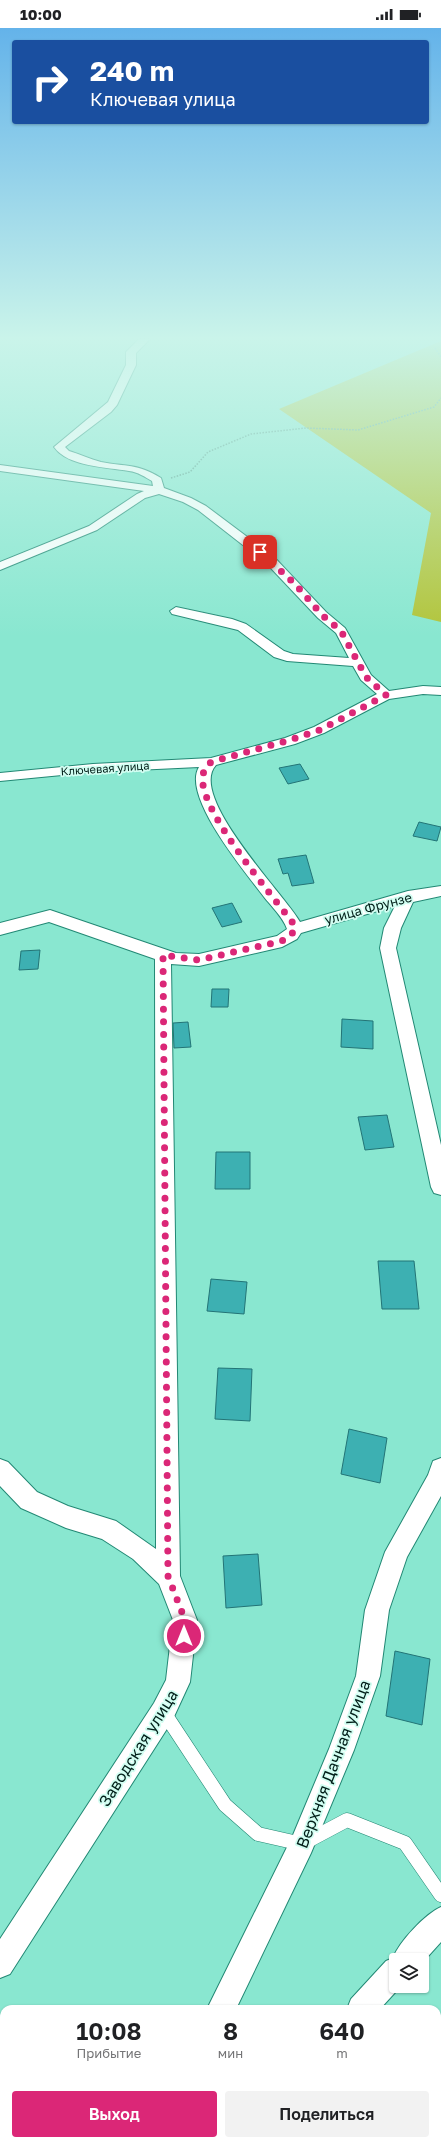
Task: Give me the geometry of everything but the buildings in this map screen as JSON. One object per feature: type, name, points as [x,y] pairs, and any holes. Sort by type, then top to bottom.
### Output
[{"type":"street","points":[[71,438],[59,447],[65,453],[100,465],[132,468],[146,473],[156,480],[159,490]]},
{"type":"street","points":[[0,468],[159,490],[186,500],[202,508],[270,560],[322,615],[341,631],[366,677],[386,695]]},
{"type":"street","points":[[0,566],[93,528],[141,496],[159,490]]},
{"type":"street","points":[[176,611],[232,623],[242,627],[279,654],[292,658],[357,662]]},
{"type":"street","name":"Ключевая улица","points":[[0,777],[93,768],[211,762],[320,730],[386,695],[423,690],[441,691]]},
{"type":"street","points":[[0,929],[50,916],[163,955],[199,960],[282,941],[291,935],[295,929],[293,923],[218,822],[207,800],[202,776],[205,768],[211,762]]},
{"type":"street","name":"улица Фрунзе","points":[[295,929],[408,896],[441,891]]},
{"type":"street","points":[[408,896],[393,923],[389,934],[388,948],[441,1187]]},
{"type":"street","name":"Заводская улица","points":[[0,1964],[164,1712],[178,1682],[185,1620],[168,1576],[163,955]]},
{"type":"street","name":"Верхняя Дачная улица","points":[[223,2005],[302,1844],[341,1750],[368,1676],[377,1610],[397,1552],[438,1479],[441,1469]]},
{"type":"street","points":[[0,1470],[29,1500],[66,1517],[108,1529],[141,1551],[168,1576]]},
{"type":"street","points":[[412,1953],[441,1921]]},
{"type":"street","points":[[365,2005],[389,1979]]},
{"type":"lane","points":[[164,1712],[225,1805],[258,1834],[302,1844],[347,1820],[405,1843],[441,1894]]},
{"type":"path","points":[[159,490],[172,477],[190,472],[208,452],[242,438]]},
{"type":"green space","points":[[321,438],[441,438],[441,622],[412,615],[431,513]]},
{"type":"route","points":[[184,1636],[185,1620],[168,1576],[163,955],[176,959],[199,960],[282,941],[291,935],[295,929],[293,923],[218,822],[207,800],[202,776],[205,768],[211,762],[320,730],[386,695],[366,677],[357,662],[348,641],[341,631],[322,615],[295,584],[260,552]]}]
